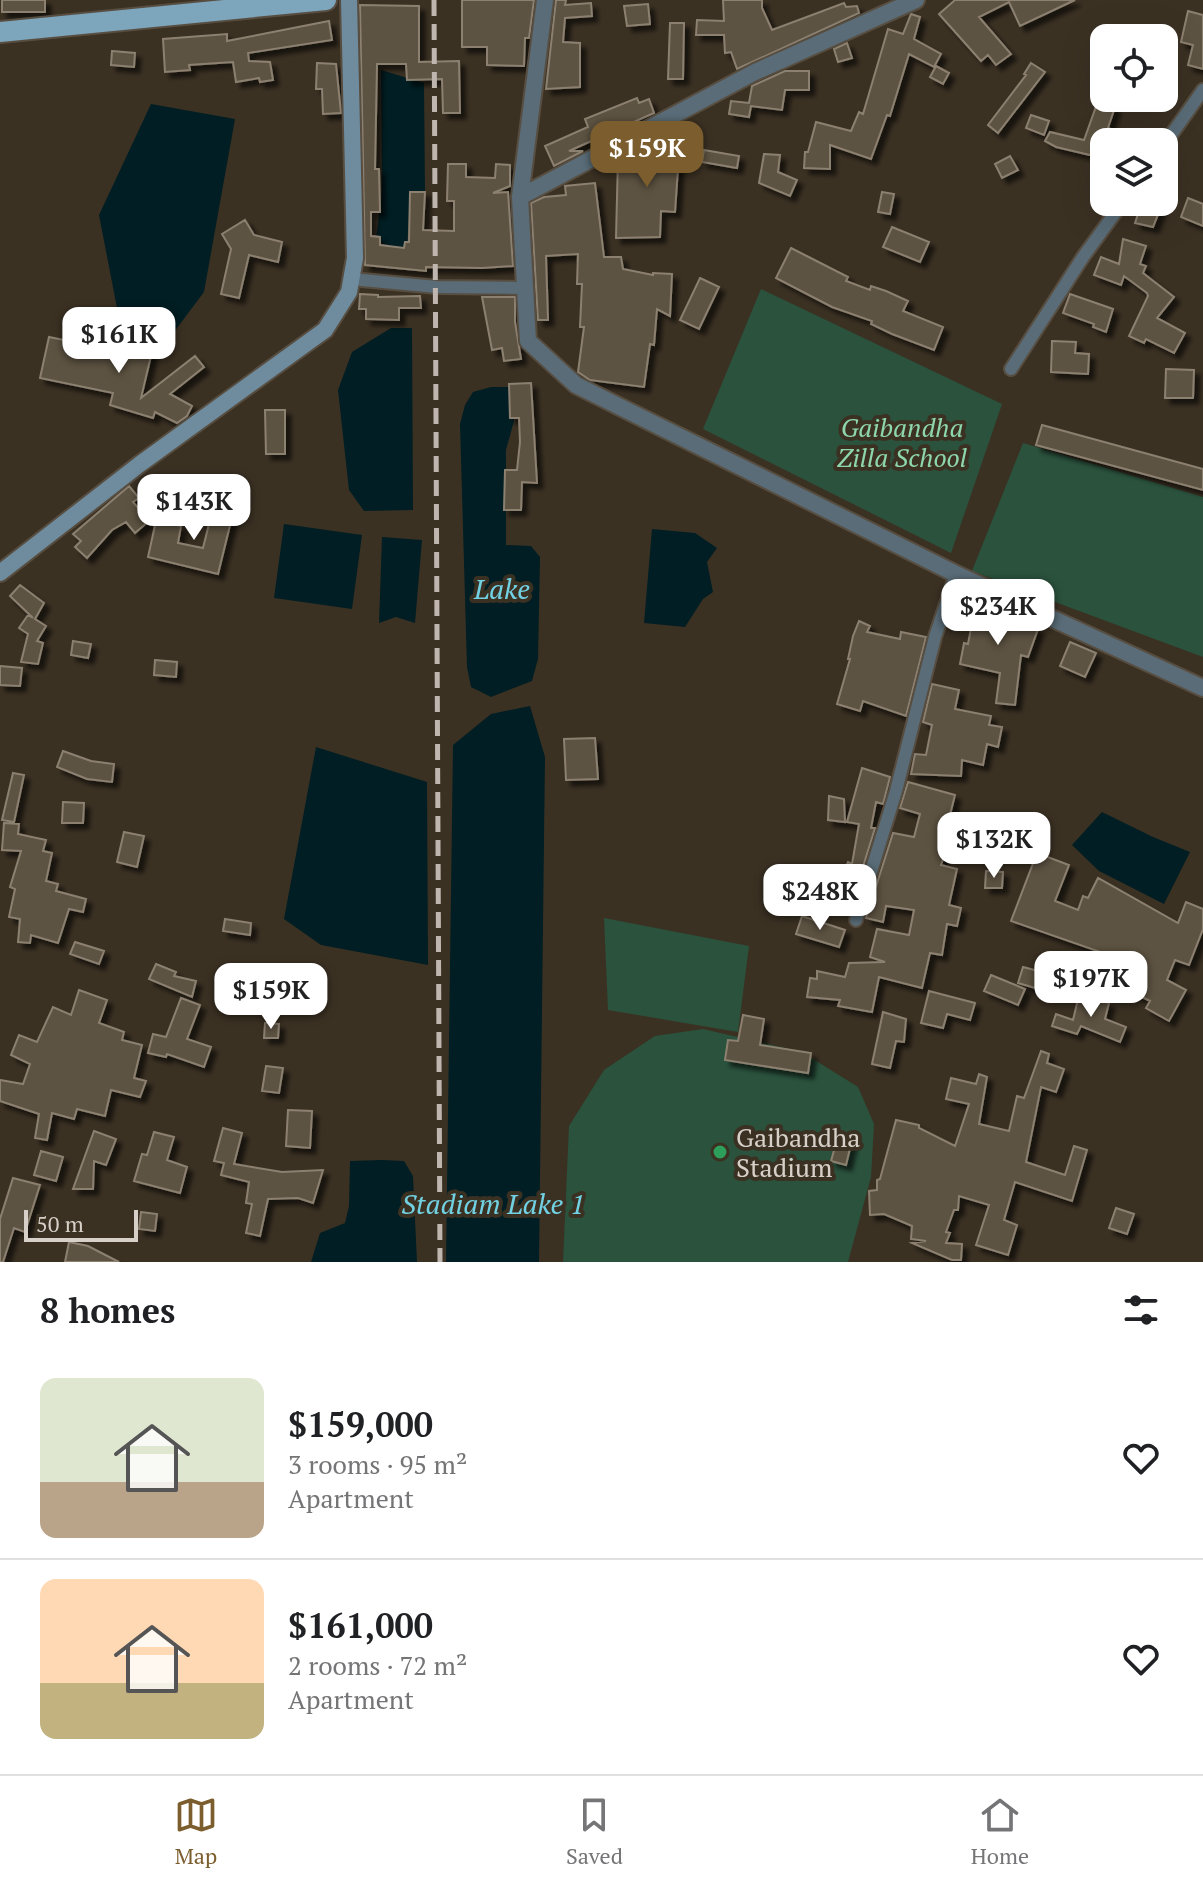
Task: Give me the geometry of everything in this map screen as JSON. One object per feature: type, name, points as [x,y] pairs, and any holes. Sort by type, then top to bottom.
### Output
[{"type":"main road","points":[[0,32],[326,0]]},
{"type":"main road","points":[[0,573],[140,464],[325,330],[349,292],[355,258],[349,0]]},
{"type":"street","points":[[545,0],[520,197],[528,341],[576,385],[956,574],[1203,688]]},
{"type":"street","points":[[520,197],[755,72],[916,0]]},
{"type":"street","points":[[1176,128],[1203,90]]},
{"type":"street","points":[[1011,369],[1113,216]]},
{"type":"street","points":[[351,279],[437,287],[524,288]]},
{"type":"street","points":[[856,920],[896,791],[935,637],[956,574]]},
{"type":"green space","name":"Gaibandha Zilla School","points":[[761,289],[1002,404],[951,553],[703,429]]},
{"type":"green space","points":[[1023,443],[1203,497],[1203,657],[972,571]]},
{"type":"green space","points":[[604,918],[749,946],[738,1032],[608,1010]]},
{"type":"green space","name":"Gaibandha Stadium","points":[[703,1029],[802,1052],[858,1087],[874,1124],[871,1177],[848,1262],[563,1262],[569,1126],[604,1070],[655,1036]]},
{"type":"water","points":[[381,70],[424,83],[425,193],[410,193],[407,250],[390,249],[376,239],[382,191]]},
{"type":"water","points":[[151,104],[235,119],[204,292],[174,332],[117,308],[99,215]]},
{"type":"water","points":[[391,328],[412,328],[413,510],[364,511],[349,490],[338,390],[352,352]]},
{"type":"water","name":"Lake","points":[[491,387],[514,387],[514,421],[506,450],[506,545],[531,546],[540,557],[538,659],[532,681],[491,697],[471,687],[467,667],[460,424],[465,405],[473,392]]},
{"type":"water","points":[[284,524],[362,535],[352,609],[274,598]]},
{"type":"water","points":[[652,529],[695,533],[717,548],[707,562],[713,592],[703,599],[685,627],[644,623]]},
{"type":"water","points":[[382,537],[422,540],[415,623],[396,617],[379,623]]},
{"type":"water","name":"Stadiam Lake 1","points":[[530,706],[545,757],[539,1262],[446,1262],[453,745],[491,714]]},
{"type":"water","points":[[316,747],[427,782],[428,965],[321,945],[284,919]]},
{"type":"water","points":[[1102,812],[1190,852],[1164,904],[1099,871],[1072,845]]},
{"type":"water","points":[[350,1161],[404,1161],[413,1176],[417,1262],[311,1262],[320,1233],[345,1223],[349,1206]]},
{"type":"building","points":[[2,0],[45,0],[45,12],[2,12]]},
{"type":"building","points":[[462,0],[534,0],[529,38],[525,38],[524,66],[487,65],[487,47],[462,47]]},
{"type":"building","points":[[556,0],[566,0],[565,5],[591,3],[592,16],[565,18],[563,42],[580,43],[580,87],[546,89]]},
{"type":"building","points":[[723,0],[762,0],[762,8],[772,30],[844,3],[846,7],[857,6],[859,13],[737,69],[731,52],[725,53],[724,35],[696,35],[697,20],[724,21]]},
{"type":"building","points":[[955,0],[1075,0],[1020,26],[1009,2],[979,17],[1011,54],[996,65],[988,55],[981,61],[939,14]]},
{"type":"building","points":[[648,4],[650,24],[627,26],[624,6]]},
{"type":"building","points":[[360,5],[419,6],[419,62],[459,61],[460,113],[443,113],[442,79],[407,80],[406,64],[377,64],[375,169],[379,169],[380,212],[371,212],[371,236],[380,237],[380,245],[404,248],[405,242],[409,242],[410,192],[425,192],[423,230],[454,231],[454,201],[447,201],[448,164],[466,164],[466,177],[495,178],[496,164],[510,165],[510,186],[493,193],[508,192],[513,266],[426,267],[426,271],[365,265]]},
{"type":"building","points":[[1188,11],[1203,15],[1203,69],[1188,65],[1193,45],[1181,42]]},
{"type":"building","points":[[911,14],[920,17],[914,39],[941,54],[934,67],[909,54],[890,116],[887,115],[871,159],[830,145],[830,169],[804,168],[805,152],[808,152],[816,122],[851,131],[859,112],[863,114],[888,29],[903,34]]},
{"type":"building","points":[[329,21],[332,40],[248,53],[249,61],[270,62],[273,80],[260,82],[259,78],[236,82],[233,62],[189,65],[190,70],[165,72],[163,39],[227,34],[227,41]]},
{"type":"building","points":[[670,23],[684,23],[683,79],[668,79]]},
{"type":"building","points":[[847,43],[852,58],[838,62],[834,49]]},
{"type":"building","points":[[112,51],[135,53],[134,67],[111,65]]},
{"type":"building","points":[[317,63],[336,64],[341,113],[323,114],[322,89],[316,89]]},
{"type":"building","points":[[1031,63],[1045,72],[998,133],[988,125],[1026,75]]},
{"type":"building","points":[[936,66],[949,73],[943,84],[930,77]]},
{"type":"building","points":[[785,71],[809,71],[809,90],[785,90],[782,110],[751,106],[749,117],[729,114],[731,101],[749,103],[752,86]]},
{"type":"building","points":[[637,98],[639,103],[649,99],[654,113],[569,151],[583,151],[554,166],[545,146],[588,127],[585,119]]},
{"type":"building","points":[[1094,112],[1113,112],[1108,128],[1090,128],[1090,155],[1056,147],[1045,141],[1050,132],[1084,140]]},
{"type":"building","points":[[1031,115],[1049,121],[1044,135],[1026,128]]},
{"type":"building","points":[[683,129],[684,154],[679,154],[675,212],[661,211],[660,237],[616,238],[618,157],[627,152],[669,154],[668,131]]},
{"type":"building","points":[[704,150],[739,156],[737,168],[702,162]]},
{"type":"building","points":[[764,154],[780,155],[778,172],[797,180],[790,196],[759,183]]},
{"type":"building","points":[[1010,156],[1018,170],[1002,178],[995,164]]},
{"type":"building","points":[[595,183],[604,257],[621,257],[623,269],[653,275],[672,274],[670,316],[657,309],[654,345],[650,344],[644,387],[590,380],[578,372],[584,327],[580,327],[582,284],[577,284],[578,254],[546,256],[548,320],[538,320],[531,203],[544,197],[566,195],[565,186]]},
{"type":"building","points":[[882,192],[894,194],[890,214],[878,212]]},
{"type":"building","points":[[1188,198],[1203,204],[1203,226],[1181,217]]},
{"type":"building","points":[[1137,216],[1157,216],[1153,227],[1135,223]]},
{"type":"building","points":[[245,220],[254,235],[282,242],[278,262],[249,255],[239,298],[221,294],[231,249],[222,234]]},
{"type":"building","points":[[892,227],[929,242],[920,262],[883,247]]},
{"type":"building","points":[[1123,239],[1146,246],[1140,264],[1146,266],[1143,273],[1174,297],[1157,318],[1185,333],[1174,353],[1146,339],[1144,343],[1129,336],[1147,293],[1124,276],[1121,285],[1094,275],[1101,257],[1119,264]]},
{"type":"building","points":[[791,248],[848,277],[846,281],[870,290],[871,286],[908,301],[903,311],[943,327],[934,350],[892,334],[871,324],[872,321],[832,307],[776,278]]},
{"type":"building","points":[[700,278],[719,287],[699,329],[680,320]]},
{"type":"building","points":[[360,294],[420,296],[421,308],[399,308],[399,320],[366,319],[366,309],[359,309]]},
{"type":"building","points":[[1070,294],[1113,309],[1106,332],[1093,327],[1094,324],[1063,313]]},
{"type":"building","points":[[482,297],[515,297],[515,322],[521,359],[504,361],[502,348],[492,350]]},
{"type":"building","points":[[126,336],[155,339],[141,398],[195,356],[204,367],[170,394],[192,406],[187,416],[177,423],[155,412],[153,418],[110,405],[113,393],[40,378],[49,337],[122,352]]},
{"type":"building","points":[[1052,341],[1076,342],[1075,353],[1089,354],[1088,374],[1051,372]]},
{"type":"building","points":[[1166,369],[1194,370],[1193,398],[1165,398]]},
{"type":"building","points":[[531,383],[537,483],[522,482],[521,510],[504,510],[505,470],[517,470],[520,442],[519,418],[510,418],[509,384]]},
{"type":"building","points":[[265,410],[285,410],[285,454],[266,454]]},
{"type":"building","points":[[1042,425],[1203,469],[1203,490],[1036,445]]},
{"type":"building","points":[[129,486],[139,498],[133,502],[149,521],[135,533],[126,522],[112,530],[87,558],[75,547],[81,541],[73,534]]},
{"type":"building","points":[[215,500],[235,505],[218,574],[148,557],[156,521],[181,526],[178,543],[203,548]]},
{"type":"building","points":[[20,585],[44,603],[35,619],[46,626],[37,641],[43,643],[38,664],[21,662],[28,634],[19,628],[28,615],[33,618],[10,596]]},
{"type":"building","points":[[976,602],[1000,606],[1009,611],[1007,617],[1038,629],[1028,657],[1021,655],[1015,705],[996,703],[1000,673],[960,664],[964,643],[968,644]]},
{"type":"building","points":[[859,621],[870,626],[867,632],[900,639],[901,632],[926,637],[906,716],[863,701],[860,711],[837,704]]},
{"type":"building","points":[[73,641],[91,644],[88,658],[71,655]]},
{"type":"building","points":[[1070,642],[1096,653],[1085,677],[1060,666]]},
{"type":"building","points":[[155,660],[177,662],[176,677],[154,675]]},
{"type":"building","points":[[0,666],[22,668],[20,686],[0,685]]},
{"type":"building","points":[[932,684],[959,690],[955,709],[991,716],[989,725],[1002,727],[998,747],[987,744],[983,765],[962,760],[961,776],[911,774],[915,754],[926,755],[932,725],[923,722]]},
{"type":"building","points":[[595,738],[598,779],[566,780],[564,739]]},
{"type":"building","points":[[63,751],[91,761],[114,764],[112,782],[87,779],[57,767]]},
{"type":"building","points":[[862,768],[890,777],[883,804],[876,802],[871,828],[875,828],[857,886],[841,878],[848,862],[852,864],[859,824],[847,822]]},
{"type":"building","points":[[13,773],[24,775],[14,822],[2,820]]},
{"type":"building","points":[[908,782],[955,795],[948,823],[956,825],[941,865],[957,869],[949,905],[961,908],[957,926],[947,924],[942,955],[930,953],[922,988],[879,977],[872,1012],[838,1006],[840,1000],[807,997],[810,978],[817,979],[817,971],[845,977],[849,963],[885,962],[870,957],[877,929],[909,935],[914,910],[886,906],[883,922],[866,918],[893,833],[914,837],[920,814],[900,808]]},
{"type":"building","points":[[829,796],[844,799],[845,822],[828,820]]},
{"type":"building","points":[[63,802],[84,803],[83,823],[62,823]]},
{"type":"building","points":[[4,823],[19,824],[18,834],[46,840],[43,851],[52,853],[46,881],[58,884],[56,891],[86,899],[83,912],[69,909],[58,943],[31,935],[30,943],[18,942],[20,919],[9,917],[15,889],[10,887],[21,851],[2,850]]},
{"type":"building","points":[[124,832],[144,836],[137,867],[117,862]]},
{"type":"building","points":[[1037,853],[1069,865],[1055,901],[1078,910],[1083,896],[1088,898],[1098,878],[1178,923],[1186,902],[1203,909],[1203,929],[1189,965],[1175,960],[1167,980],[1186,990],[1169,1021],[1146,1008],[1150,1001],[1132,992],[1141,976],[1109,963],[1112,956],[1011,921]]},
{"type":"building","points":[[986,871],[1003,872],[1002,888],[985,888]]},
{"type":"building","points":[[802,916],[845,930],[839,947],[796,934]]},
{"type":"building","points":[[225,919],[251,923],[250,935],[223,931]]},
{"type":"building","points":[[75,942],[104,951],[99,964],[70,954]]},
{"type":"building","points":[[156,964],[176,972],[174,976],[196,981],[192,997],[149,979]]},
{"type":"building","points":[[1023,967],[1046,973],[1042,990],[1018,983]]},
{"type":"building","points":[[991,975],[1025,989],[1018,1005],[984,991]]},
{"type":"building","points":[[79,990],[107,1000],[99,1023],[124,1032],[122,1040],[142,1045],[134,1078],[146,1081],[140,1097],[111,1090],[105,1116],[77,1109],[74,1119],[52,1113],[47,1140],[35,1138],[39,1114],[0,1101],[0,1080],[23,1084],[30,1064],[11,1055],[19,1035],[37,1042],[53,1007],[71,1015]]},
{"type":"building","points":[[929,991],[975,1003],[970,1020],[947,1014],[943,1028],[921,1023]]},
{"type":"building","points":[[1079,995],[1109,1003],[1105,1019],[1126,1027],[1120,1042],[1081,1026],[1077,1034],[1052,1026],[1056,1014],[1073,1020]]},
{"type":"building","points":[[181,998],[200,1005],[187,1039],[211,1047],[204,1067],[167,1054],[166,1057],[148,1053],[153,1034],[166,1037]]},
{"type":"building","points":[[883,1012],[906,1019],[904,1042],[896,1041],[890,1068],[872,1064]]},
{"type":"building","points":[[743,1015],[764,1019],[760,1045],[811,1053],[808,1073],[725,1060],[728,1040],[738,1041]]},
{"type":"building","points":[[265,1023],[279,1024],[278,1038],[264,1038]]},
{"type":"building","points":[[1041,1051],[1049,1054],[1047,1063],[1064,1069],[1056,1092],[1041,1087],[1026,1162],[1065,1175],[1074,1146],[1087,1150],[1072,1201],[1015,1182],[1004,1220],[1017,1225],[1008,1255],[976,1245],[989,1205],[959,1196],[958,1210],[954,1210],[946,1232],[950,1233],[946,1243],[962,1244],[961,1260],[952,1260],[912,1243],[926,1241],[911,1239],[912,1226],[884,1214],[870,1215],[869,1191],[877,1190],[877,1180],[880,1179],[896,1120],[919,1125],[919,1128],[955,1146],[969,1104],[946,1099],[951,1078],[976,1084],[979,1074],[987,1077],[979,1124],[1009,1131],[1017,1096],[1024,1098]]},
{"type":"building","points":[[266,1066],[283,1068],[279,1093],[262,1091]]},
{"type":"building","points":[[288,1110],[312,1111],[310,1148],[286,1146]]},
{"type":"building","points":[[223,1128],[242,1133],[234,1164],[282,1172],[323,1170],[313,1203],[298,1198],[268,1199],[260,1236],[246,1233],[252,1204],[246,1203],[249,1182],[221,1175],[224,1163],[214,1161]]},
{"type":"building","points":[[94,1131],[116,1139],[106,1165],[94,1161],[93,1189],[73,1189]]},
{"type":"building","points":[[154,1132],[174,1137],[167,1160],[187,1167],[180,1193],[134,1181],[142,1154],[147,1155]]},
{"type":"building","points":[[839,1133],[853,1136],[846,1165],[831,1161]]},
{"type":"building","points":[[41,1151],[63,1157],[56,1181],[34,1175]]},
{"type":"building","points":[[13,1178],[40,1185],[25,1232],[14,1228],[3,1262],[0,1262],[0,1219]]},
{"type":"building","points":[[1116,1208],[1134,1214],[1127,1234],[1109,1228]]},
{"type":"building","points":[[141,1212],[157,1214],[155,1231],[139,1229]]},
{"type":"building","points":[[69,1242],[88,1246],[119,1262],[65,1262]]},
{"type":"railway","points":[[434,0],[440,1262]]},
{"type":"place","name":"Gaibandha Stadium","points":[[720,1152]]}]
